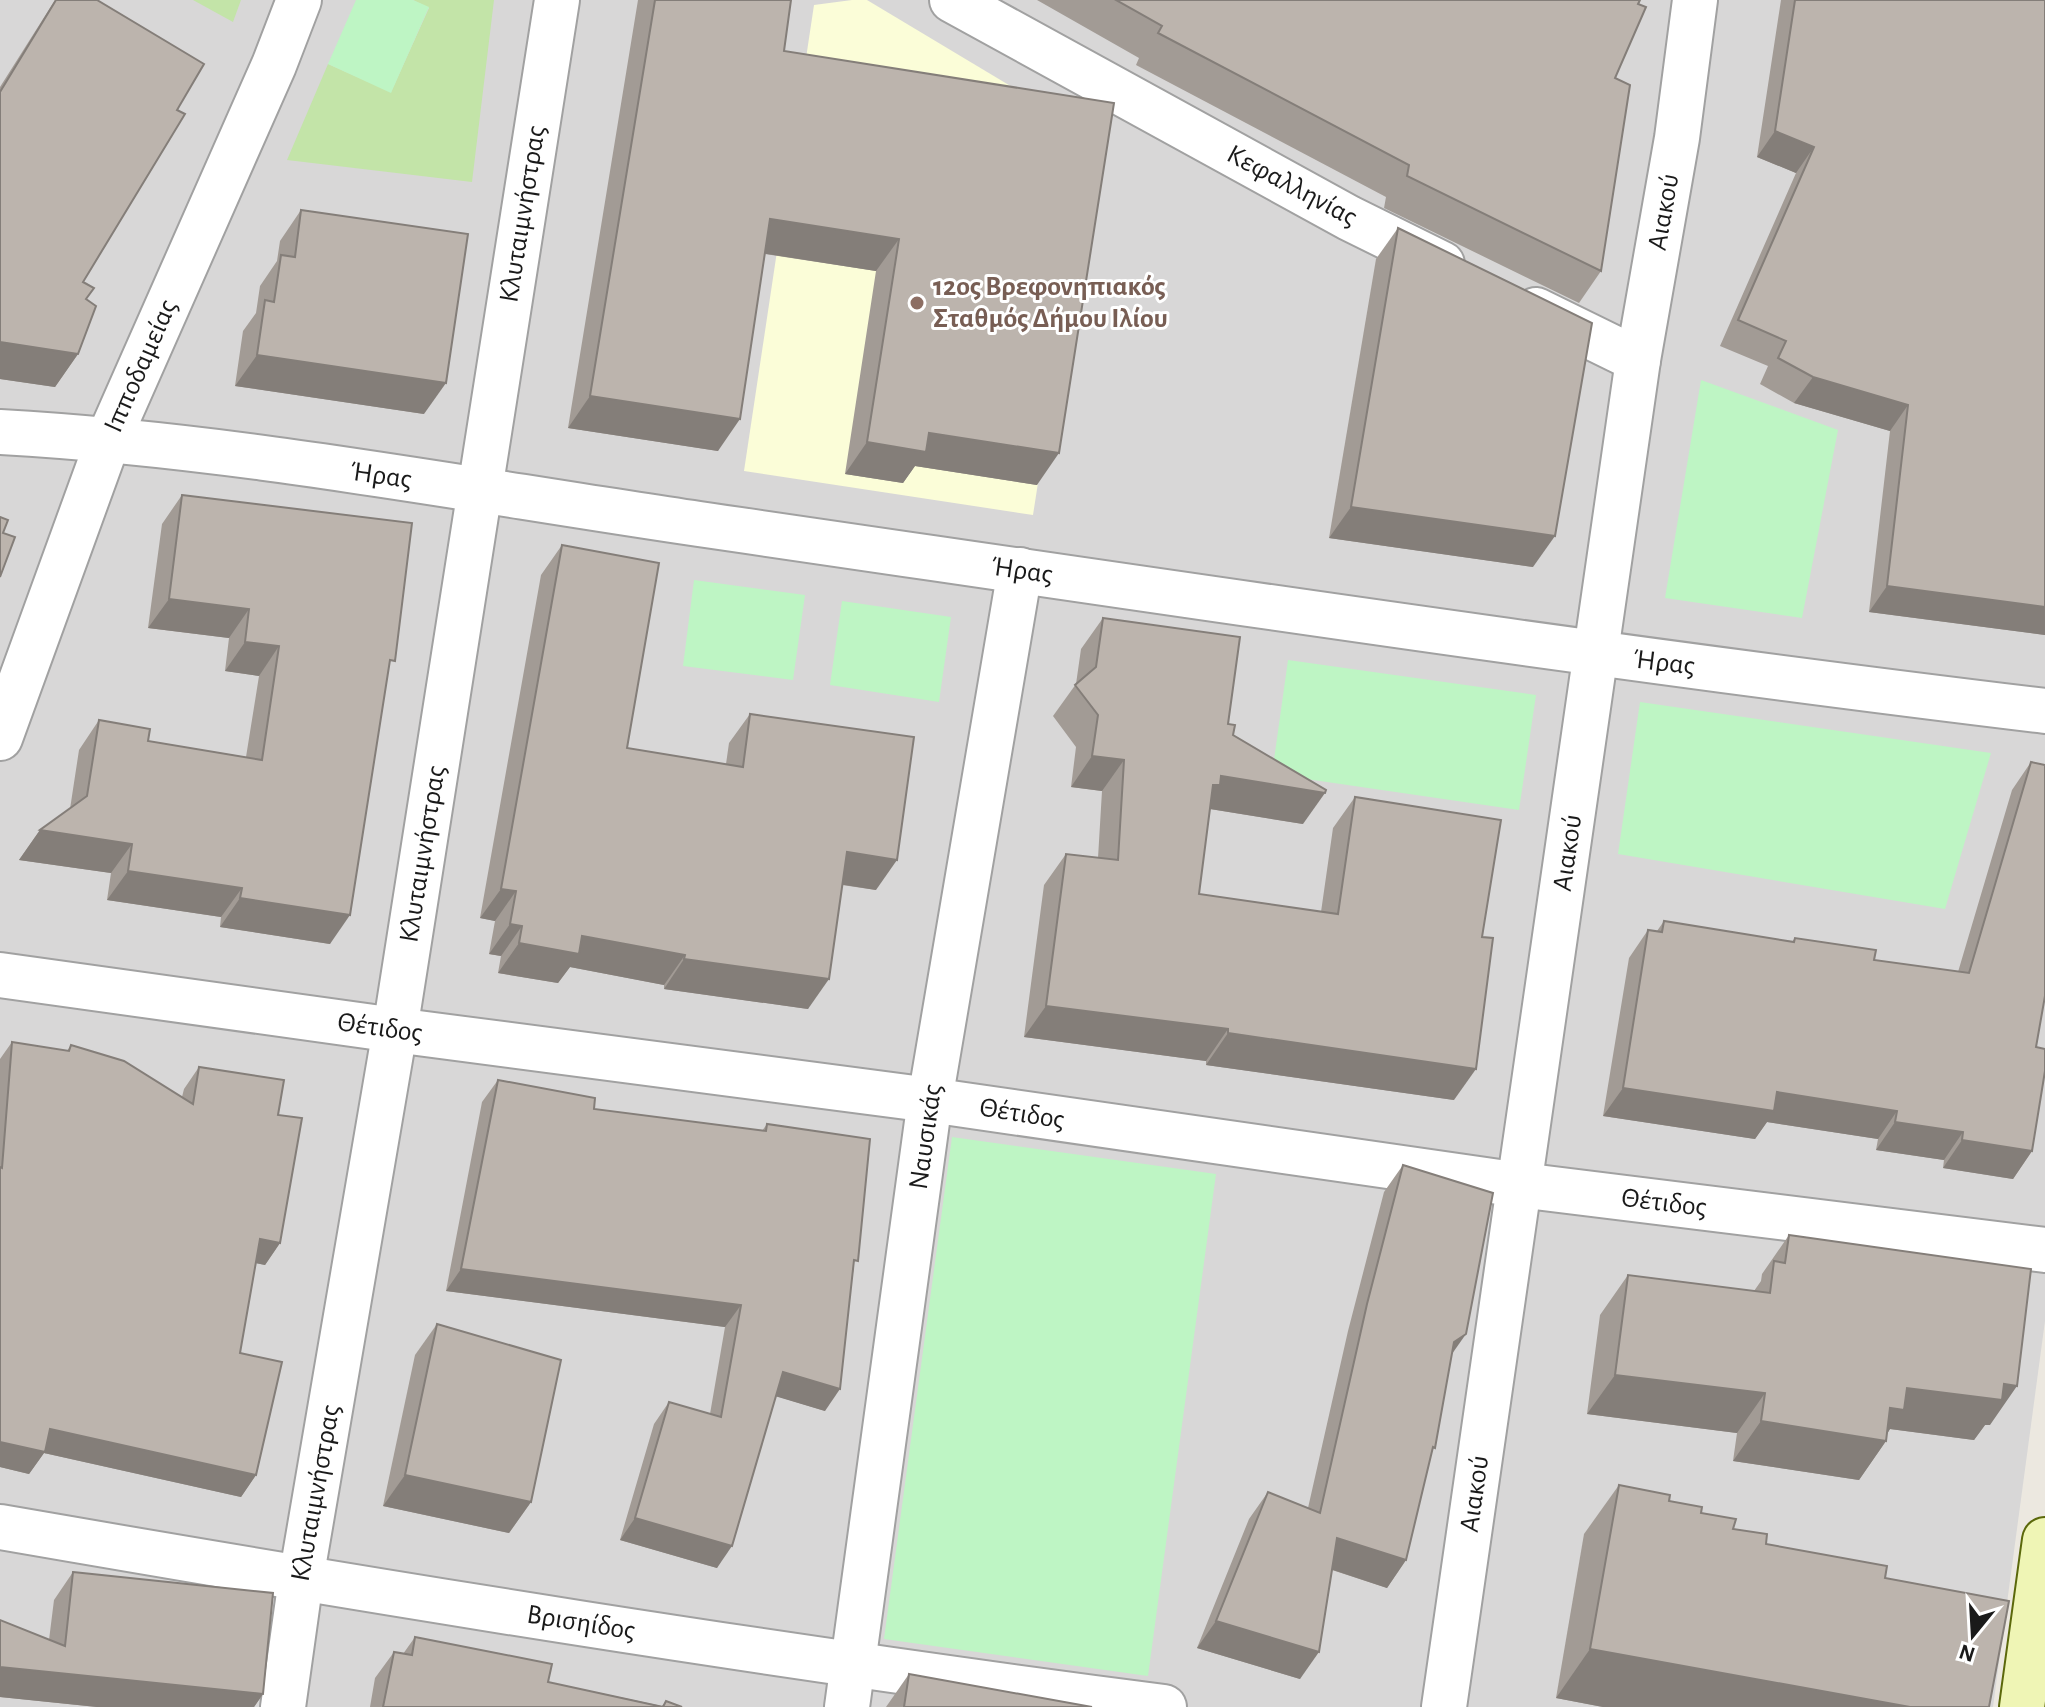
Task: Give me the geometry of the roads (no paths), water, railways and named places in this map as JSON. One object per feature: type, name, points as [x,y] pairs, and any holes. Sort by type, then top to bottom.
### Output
[{"type":"street","name":"Ιπποδαμείας","points":[[0,738],[109,438],[274,65],[299,0]]},
{"type":"street","name":"Κλυταιμνήστρας","points":[[283,1707],[301,1579],[395,1030],[557,0]]},
{"type":"street","name":"Κεφαλληνίας","points":[[952,0],[1349,218],[1638,360]]},
{"type":"street","name":"Αιακού","points":[[1444,1707],[1638,360],[1677,138],[1695,0]]},
{"type":"street","name":"Ήρας","points":[[0,432],[109,438],[480,489],[1596,655],[2045,711]]},
{"type":"street","name":"Ναυσικάς","points":[[850,1686],[930,1100],[1020,570]]},
{"type":"street","name":"Θέτιδος","points":[[0,975],[930,1100],[1520,1185],[2045,1250]]},
{"type":"street","name":"Βρισηίδος","points":[[0,1527],[301,1579],[850,1686],[1164,1707]]},
{"type":"street","points":[[2022,1707],[2045,1540]]},
{"type":"place","name":"12ος Βρεφονηπιακός Σταθμός Δήμου Ιλίου","points":[[917,303]]}]
